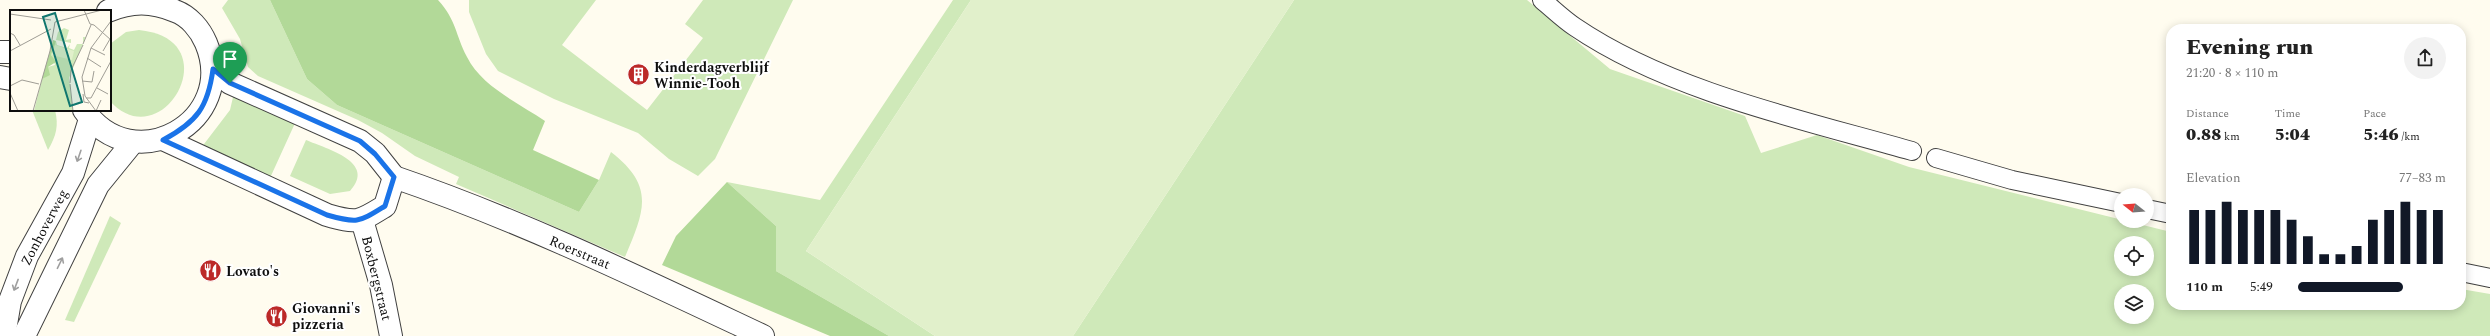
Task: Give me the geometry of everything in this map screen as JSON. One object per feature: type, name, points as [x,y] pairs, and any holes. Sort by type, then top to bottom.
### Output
[{"type":"street","points":[[87,114],[109,134],[133,142],[163,140],[184,129],[200,113],[210,92],[213,69],[210,53],[204,37],[181,7],[131,1],[110,10]]},
{"type":"street","points":[[213,69],[230,83],[360,141],[375,154],[394,177]]},
{"type":"street","points":[[0,77],[10,79]]},
{"type":"street","name":"Zonhoverweg","points":[[4,336],[10,301],[27,256],[73,173],[87,114]]},
{"type":"street","name":"Boxbergstraat","points":[[163,140],[327,215],[348,221],[362,220],[385,206],[394,177]]},
{"type":"street","name":"Zonhoverweg","points":[[24,336],[98,186],[133,142]]},
{"type":"street","name":"Roerstraat","points":[[394,177],[454,198],[635,276],[763,336]]},
{"type":"street","name":"Boxbergstraat","points":[[362,220],[381,285],[390,336]]},
{"type":"lane","points":[[1542,0],[1574,27],[1648,68],[1761,108],[1912,152]]},
{"type":"lane","points":[[1936,158],[2012,180],[2114,202]]},
{"type":"lane","points":[[2154,210],[2166,213]]},
{"type":"lane","points":[[2466,273],[2490,278]]},
{"type":"green space","points":[[228,0],[270,0],[307,79],[337,105],[579,212],[599,180],[611,152],[635,177],[640,188],[642,200],[641,213],[625,257],[456,184],[459,177],[415,156],[382,133],[358,120],[258,76],[248,67],[240,39],[222,8]]},
{"type":"green space","points":[[270,0],[438,0],[449,15],[463,49],[474,68],[491,86],[545,121],[533,150],[599,180],[579,212],[337,105],[307,79]]},
{"type":"green space","points":[[469,0],[596,0],[562,45],[647,110],[703,38],[685,24],[703,0],[793,0],[715,159],[698,176],[669,159],[638,133],[554,99],[498,71],[486,54],[469,12]]},
{"type":"green space","points":[[953,0],[971,0],[806,251],[935,336],[889,336],[776,271],[776,226],[727,182],[820,200]]},
{"type":"green space","points":[[971,0],[1294,0],[1073,336],[935,336],[806,251]]},
{"type":"green space","points":[[1294,0],[1527,0],[1610,69],[1745,116],[1761,153],[1817,135],[1909,167],[2114,218],[2114,228],[2154,228],[2166,231],[2166,310],[2466,310],[2466,290],[2490,294],[2490,336],[1073,336]]},
{"type":"green space","points":[[139,30],[166,38],[181,53],[184,72],[178,91],[166,106],[149,116],[130,115],[111,102],[111,43],[126,32]]},
{"type":"green space","points":[[234,93],[296,121],[270,178],[201,148],[230,110]]},
{"type":"green space","points":[[32,111],[55,111],[57,121],[56,131],[48,150]]},
{"type":"green space","points":[[306,140],[336,152],[353,164],[357,172],[357,181],[350,191],[330,194],[290,176]]},
{"type":"green space","points":[[727,182],[776,226],[776,271],[889,336],[830,336],[662,265],[676,236]]},
{"type":"green space","points":[[110,216],[121,223],[74,322],[65,320]]},
{"type":"place","name":"Kinderdagverblijf Winnie-Tooh","points":[[638,75]]},
{"type":"place","name":"Lovato's","points":[[211,271]]},
{"type":"place","name":"Giovanni's pizzeria","points":[[277,316]]},
{"type":"route","points":[[213,69],[230,83],[360,141],[375,154],[394,177],[385,206],[362,220],[348,221],[327,215],[163,140],[184,129],[200,113],[210,92],[213,69]]}]
